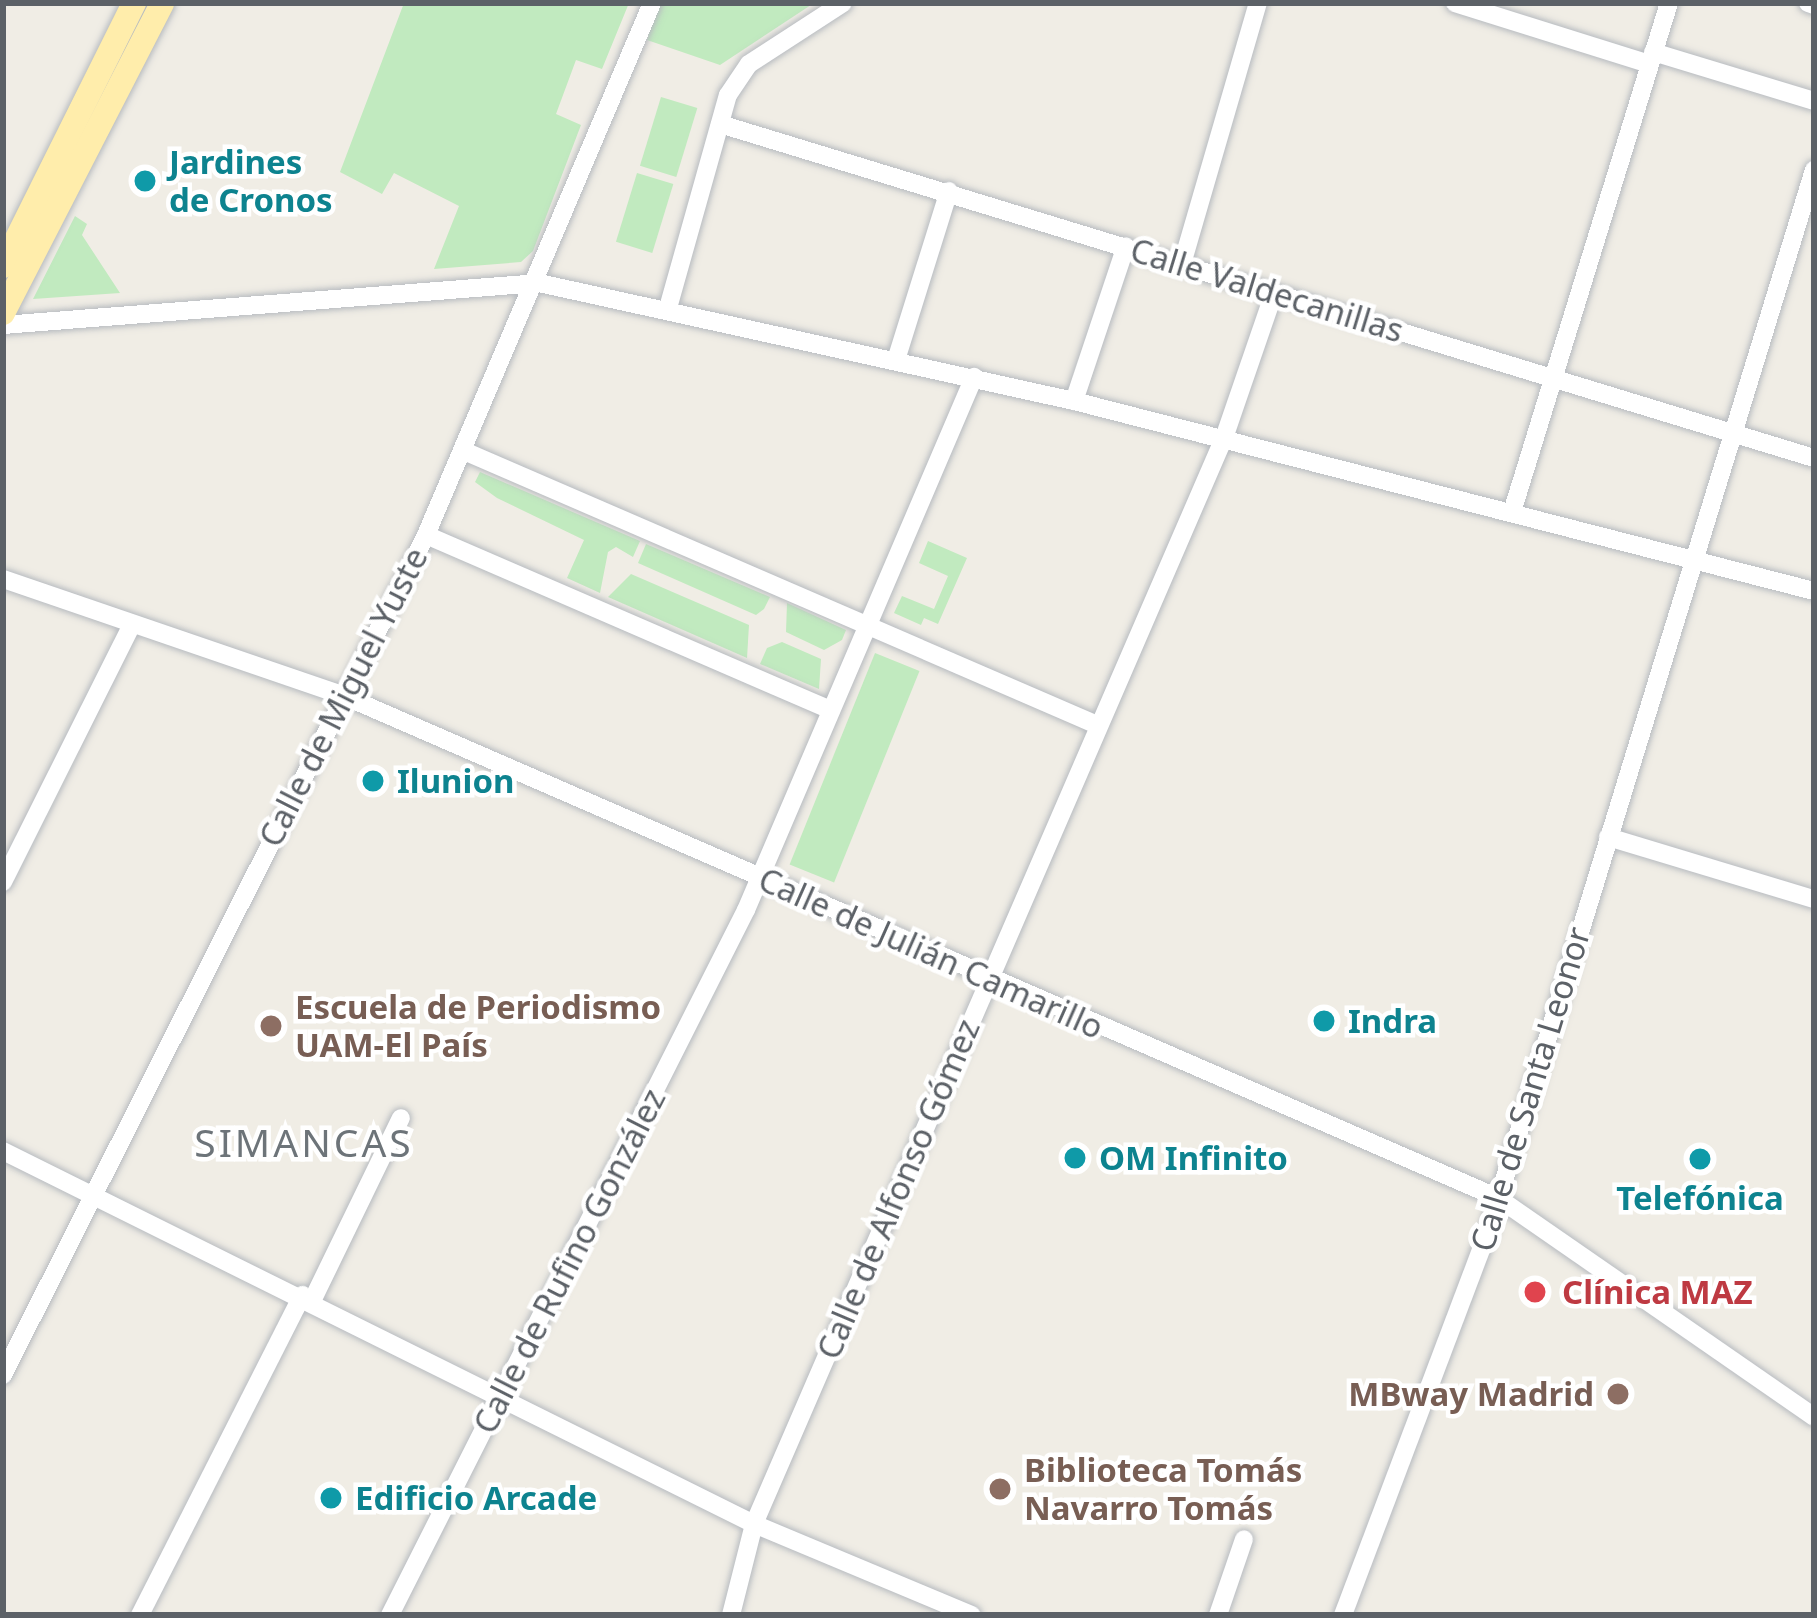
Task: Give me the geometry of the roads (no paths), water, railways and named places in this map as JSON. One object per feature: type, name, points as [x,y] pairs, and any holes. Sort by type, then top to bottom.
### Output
[{"type":"main road","points":[[3,266],[134,3]]},
{"type":"main road","points":[[3,313],[162,3]]},
{"type":"street","name":"Calle de Miguel Yuste","points":[[3,1375],[426,535],[539,283],[652,3]]},
{"type":"street","points":[[668,308],[728,95],[749,64],[842,3]]},
{"type":"street","points":[[1182,264],[1258,3]]},
{"type":"street","points":[[1454,3],[1814,101]]},
{"type":"street","points":[[1513,509],[1669,3]]},
{"type":"street","name":"Calle Valdecanillas","points":[[721,124],[1814,458]]},
{"type":"street","name":"Calle de Santa Leonor","points":[[1343,1615],[1498,1198],[1811,194],[1814,170]]},
{"type":"street","points":[[896,360],[949,191]]},
{"type":"street","points":[[1074,401],[1126,246]]},
{"type":"street","points":[[3,325],[539,283],[1074,401],[1697,555],[1814,591]]},
{"type":"street","name":"Calle de Alfonso Gómez","points":[[731,1615],[754,1524],[1095,724],[1224,438],[1274,293]]},
{"type":"street","name":"Calle de Rufino González","points":[[390,1615],[760,878],[974,377]]},
{"type":"street","points":[[464,451],[1095,724]]},
{"type":"street","points":[[426,535],[829,709]]},
{"type":"street","name":"Calle de Julián Camarillo","points":[[3,579],[342,695],[988,981],[1498,1198],[1814,1417]]},
{"type":"street","points":[[3,883],[132,624]]},
{"type":"street","points":[[1608,836],[1814,899]]},
{"type":"street","points":[[140,1615],[401,1118]]},
{"type":"street","points":[[3,1151],[308,1297],[754,1524],[972,1615]]},
{"type":"street","points":[[1218,1615],[1244,1539]]},
{"type":"place","name":"Jardines de Cronos","points":[[145,181]]},
{"type":"place","name":"Ilunion","points":[[373,781]]},
{"type":"place","name":"Indra","points":[[1324,1021]]},
{"type":"place","name":"Escuela de Periodismo UAM-El País","points":[[271,1026]]},
{"type":"place","name":"OM Infinito","points":[[1075,1158]]},
{"type":"place","name":"Telefónica","points":[[1700,1159]]},
{"type":"place","name":"Clínica MAZ","points":[[1535,1292]]},
{"type":"place","name":"MBway Madrid","points":[[1618,1394]]},
{"type":"place","name":"Biblioteca Tomás Navarro Tomás","points":[[1000,1489]]},
{"type":"place","name":"Edificio Arcade","points":[[331,1498]]},
{"type":"district","name":"SIMANCAS","points":[[304,1142]]}]
